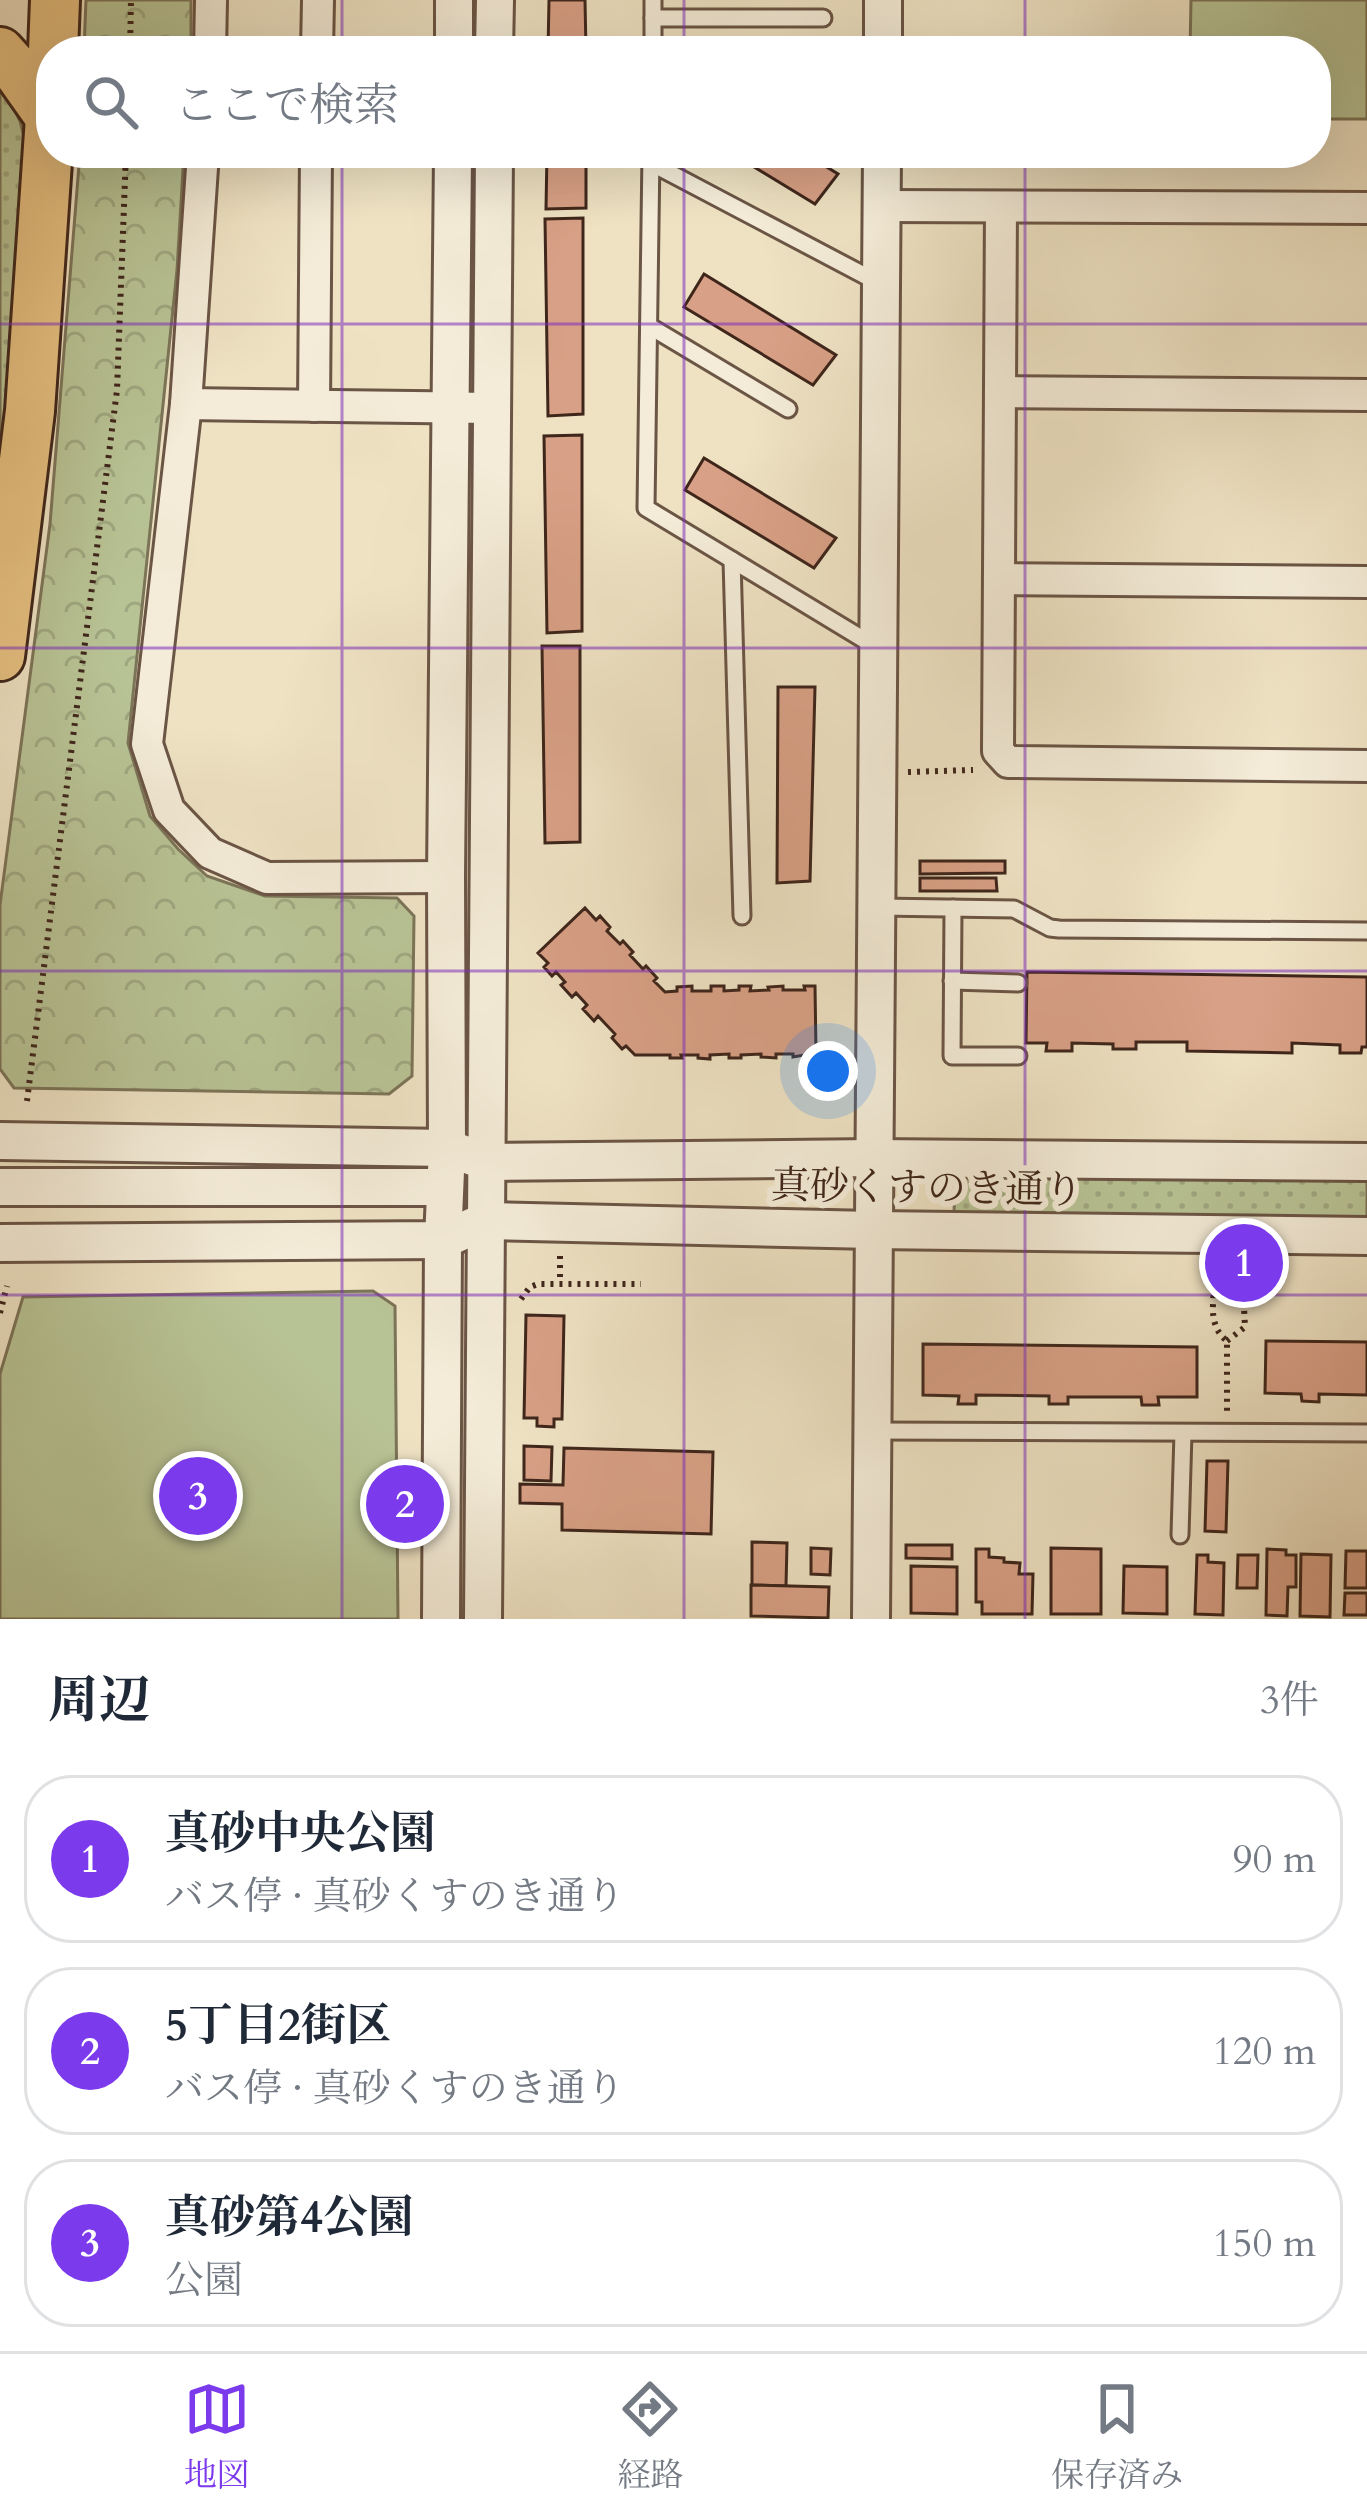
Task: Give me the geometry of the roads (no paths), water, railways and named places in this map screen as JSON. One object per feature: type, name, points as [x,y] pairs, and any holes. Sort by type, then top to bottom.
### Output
[{"type":"highway","points":[[54,36],[55,0]]},
{"type":"highway","points":[[0,52],[36,97]]},
{"type":"highway","points":[[0,656],[30,412],[47,168]]},
{"type":"street","points":[[210,36],[211,0]]},
{"type":"street","points":[[317,36],[318,0]]},
{"type":"street","points":[[454,0],[454,36]]},
{"type":"street","points":[[494,36],[495,0]]},
{"type":"street","points":[[883,0],[883,36]]},
{"type":"street","points":[[202,168],[186,404],[147,744],[169,810],[210,853],[267,878],[446,877]]},
{"type":"street","points":[[314,406],[316,168]]},
{"type":"street","points":[[441,1619],[453,168]]},
{"type":"street","points":[[483,1619],[494,168]]},
{"type":"street","points":[[872,1619],[882,168]]},
{"type":"street","points":[[882,206],[1367,208]]},
{"type":"street","points":[[1001,207],[998,751],[1008,762],[1367,766]]},
{"type":"street","points":[[1000,392],[1367,395]]},
{"type":"street","points":[[186,404],[492,408]]},
{"type":"street","points":[[1000,579],[1367,582]]},
{"type":"street","points":[[0,1141],[447,1148],[487,1162]]},
{"type":"street","name":"真砂くすのき通り","points":[[487,1162],[874,1158],[1367,1162]]},
{"type":"street","points":[[0,1187],[444,1187],[487,1162]]},
{"type":"street","points":[[444,1187],[485,1221]]},
{"type":"street","points":[[0,1243],[443,1240],[485,1221]]},
{"type":"street","name":"真砂くすのき通り","points":[[485,1221],[1367,1236]]},
{"type":"lane","points":[[652,36],[653,0]]},
{"type":"lane","points":[[653,18],[824,18]]},
{"type":"lane","points":[[651,168],[646,508],[878,648]]},
{"type":"lane","points":[[669,168],[881,284]]},
{"type":"lane","points":[[649,326],[788,409]]},
{"type":"lane","points":[[732,560],[742,916]]},
{"type":"lane","points":[[876,908],[1014,909],[1059,929],[1367,931]]},
{"type":"lane","points":[[953,908],[952,1056],[1018,1056]]},
{"type":"lane","points":[[952,982],[1018,983]]},
{"type":"lane","points":[[872,1431],[1367,1433]]},
{"type":"lane","points":[[1180,1535],[1183,1433]]},
{"type":"place","name":"真砂中央公園","points":[[1244,1263]]},
{"type":"place","name":"真砂第4公園","points":[[198,1496]]},
{"type":"place","name":"5丁目2街区","points":[[405,1504]]}]
